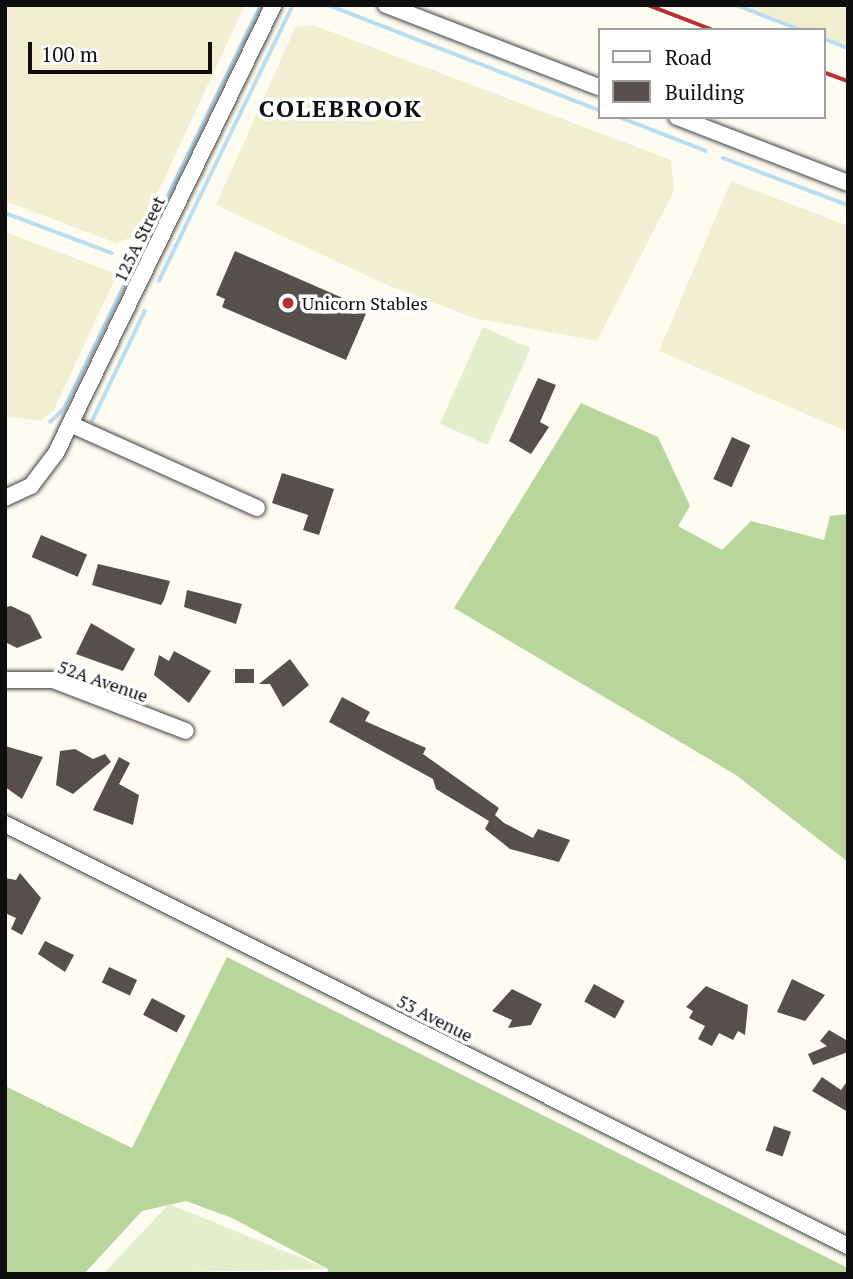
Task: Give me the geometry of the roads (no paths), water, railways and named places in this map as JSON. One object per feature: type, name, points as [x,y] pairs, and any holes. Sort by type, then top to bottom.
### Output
[{"type":"street","name":"125A Street","points":[[5,499],[31,486],[70,424],[274,5]]},
{"type":"street","points":[[386,5],[598,88]]},
{"type":"street","points":[[682,119],[848,183]]},
{"type":"street","points":[[70,424],[257,508]]},
{"type":"street","name":"52A Avenue","points":[[5,681],[53,680],[186,731]]},
{"type":"street","name":"53 Avenue","points":[[5,824],[848,1247]]},
{"type":"waterway","points":[[50,422],[64,409],[261,5]]},
{"type":"waterway","points":[[159,281],[293,5]]},
{"type":"waterway","points":[[328,5],[598,110]]},
{"type":"waterway","points":[[736,5],[796,28]]},
{"type":"waterway","points":[[825,39],[848,48]]},
{"type":"waterway","points":[[624,119],[706,151]]},
{"type":"waterway","points":[[723,158],[848,205]]},
{"type":"waterway","points":[[5,213],[112,253]]},
{"type":"waterway","points":[[125,258],[133,262]]},
{"type":"waterway","points":[[92,421],[145,311]]},
{"type":"railway","points":[[648,5],[708,28]]},
{"type":"railway","points":[[825,73],[848,81]]},
{"type":"place","name":"Unicorn Stables","points":[[288,303]]},
{"type":"district","name":"COLEBROOK","points":[[341,109]]}]
